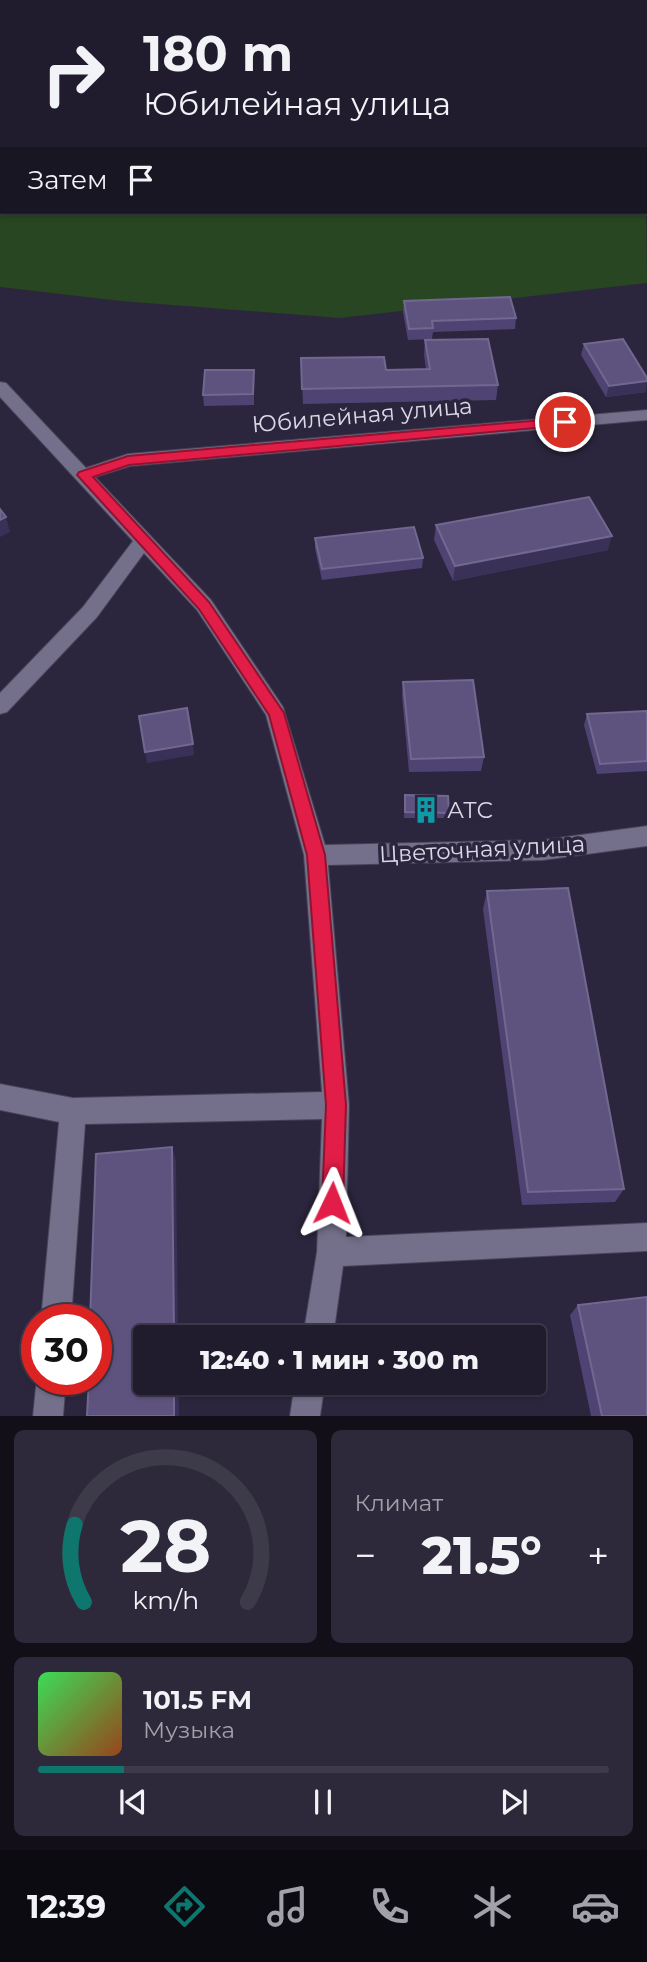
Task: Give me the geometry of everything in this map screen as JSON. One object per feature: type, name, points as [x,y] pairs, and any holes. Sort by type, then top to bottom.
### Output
[{"type":"street","points":[[0,387],[204,606],[276,713],[316,855],[336,1105],[331,1252],[320,1325]]},
{"type":"street","name":"Юбилейная улица","points":[[83,475],[128,460],[647,415]]},
{"type":"street","points":[[0,706],[90,612],[144,540]]},
{"type":"street","name":"Цветочная улица","points":[[316,855],[543,850],[647,836]]},
{"type":"street","points":[[0,1097],[73,1111],[336,1105]]},
{"type":"street","points":[[57,1304],[73,1111]]},
{"type":"street","points":[[331,1252],[647,1237]]},
{"type":"street","points":[[48,1416],[50,1395]]},
{"type":"street","points":[[305,1416],[308,1395]]},
{"type":"green space","points":[[0,214],[646,214],[647,283],[340,318],[121,301],[0,287]]},
{"type":"building","points":[[510,297],[516,318],[432,321],[433,328],[409,329],[404,301]]},
{"type":"building","points":[[488,339],[498,385],[302,389],[301,358],[384,357],[386,370],[430,369],[425,340]]},
{"type":"building","points":[[623,339],[647,381],[609,386],[584,344]]},
{"type":"building","points":[[205,370],[254,370],[253,394],[203,395]]},
{"type":"building","points":[[589,497],[612,536],[455,566],[436,525]]},
{"type":"building","points":[[0,509],[6,517],[0,520]]},
{"type":"building","points":[[414,527],[423,558],[322,569],[315,538]]},
{"type":"building","points":[[473,680],[484,757],[411,759],[403,682]]},
{"type":"building","points":[[187,708],[193,744],[145,752],[139,716]]},
{"type":"building","points":[[647,711],[647,761],[600,764],[587,714]]},
{"type":"building","name":"АТС","points":[[405,795],[448,796],[449,813],[405,812]]},
{"type":"building","points":[[568,888],[624,1189],[528,1192],[487,891]]},
{"type":"building","points":[[172,1147],[174,1325],[133,1325],[133,1395],[174,1395],[174,1416],[87,1416],[88,1395],[112,1395],[112,1304],[91,1304],[96,1154]]},
{"type":"building","points":[[647,1297],[647,1416],[602,1416],[578,1305]]},
{"type":"place","name":"АТС","points":[[426,810]]},
{"type":"route","points":[[332,1203],[336,1105],[316,855],[276,713],[204,606],[83,475],[128,460],[565,422]]}]
